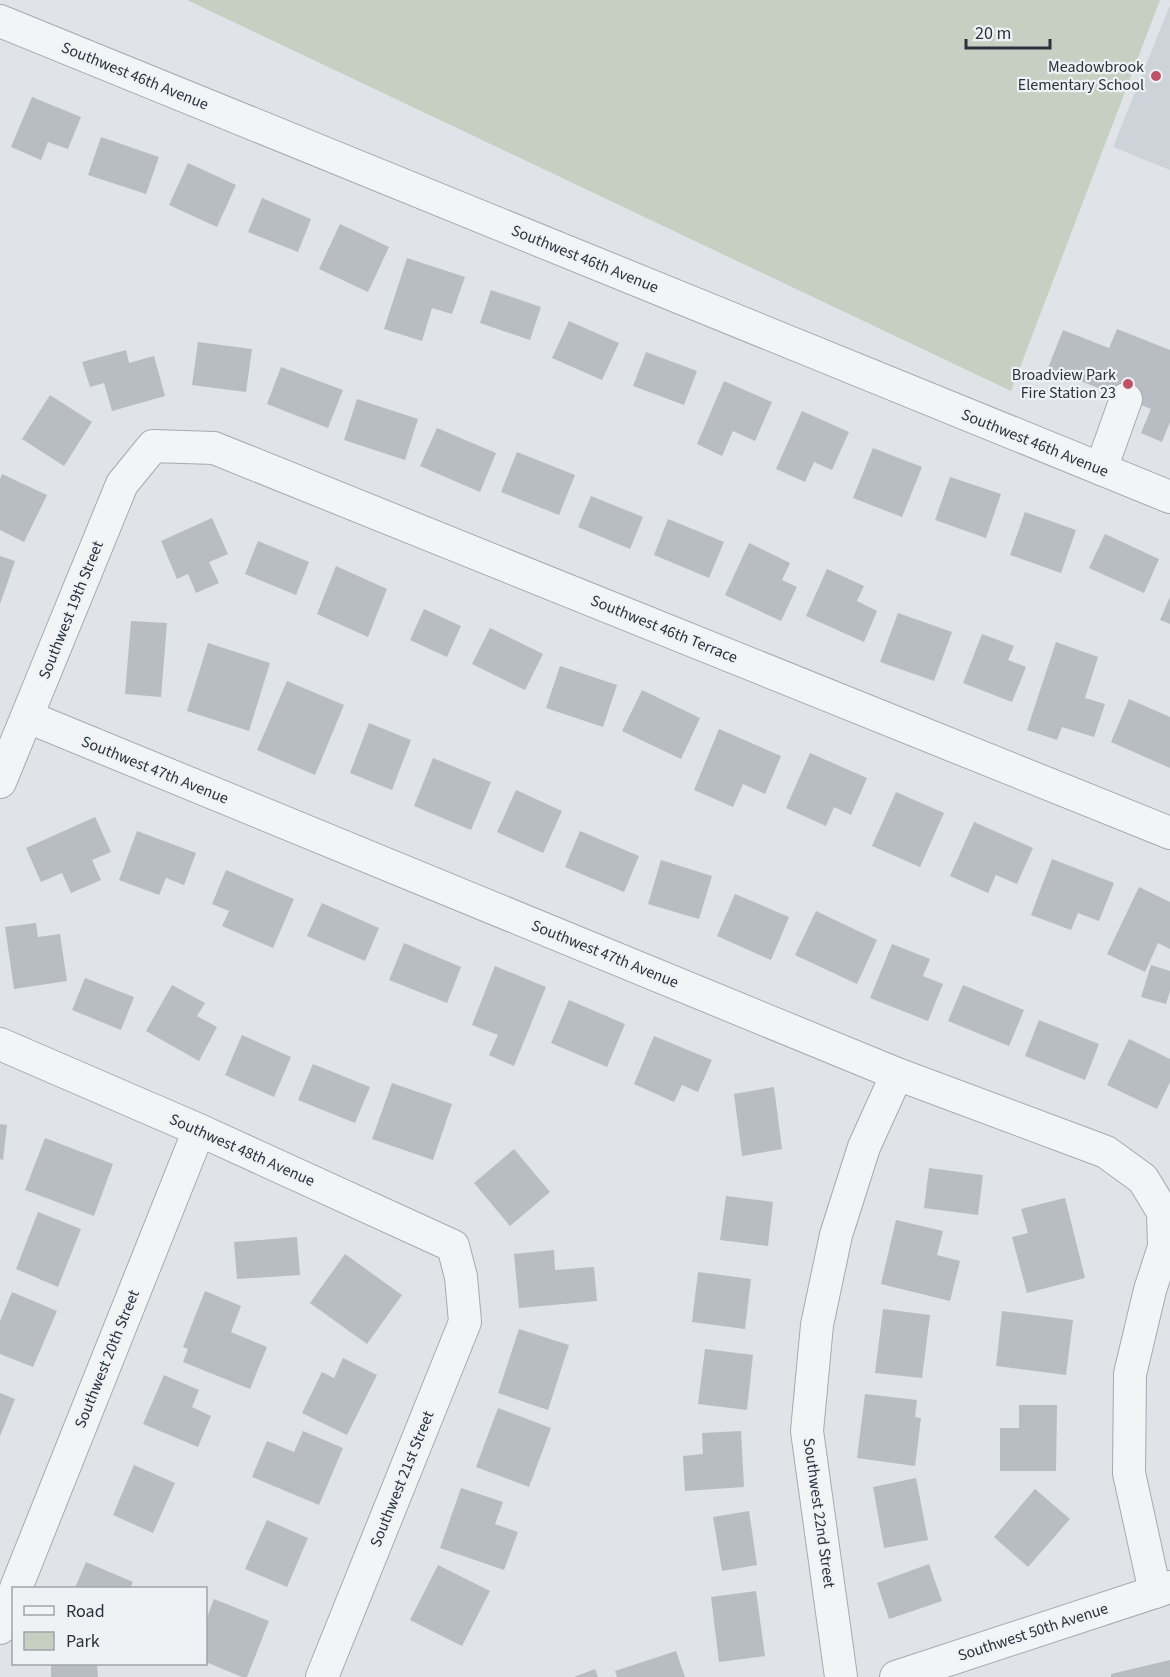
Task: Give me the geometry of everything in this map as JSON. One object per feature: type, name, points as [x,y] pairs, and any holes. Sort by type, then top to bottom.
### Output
[{"type":"street","name":"Southwest 46th Avenue","points":[[0,21],[1170,497]]},
{"type":"street","points":[[1101,469],[1126,399]]},
{"type":"street","name":"Southwest 19th Street","points":[[0,782],[122,484],[153,446]]},
{"type":"street","name":"Southwest 46th Terrace","points":[[153,446],[214,448],[1170,833]]},
{"type":"street","name":"Southwest 47th Avenue","points":[[28,717],[897,1074],[1106,1152],[1143,1179],[1163,1212],[1164,1247],[1150,1290],[1130,1374],[1129,1473],[1163,1590]]},
{"type":"street","name":"Southwest 48th Avenue","points":[[0,1044],[199,1130],[453,1246],[462,1277]]},
{"type":"street","name":"Southwest 22nd Street","points":[[841,1677],[807,1431],[817,1325],[836,1235],[864,1147],[897,1074]]},
{"type":"street","name":"Southwest 20th Street","points":[[16,1587],[199,1130]]},
{"type":"street","name":"Southwest 21st Street","points":[[322,1677],[465,1322],[462,1277]]},
{"type":"street","name":"Southwest 50th Avenue","points":[[896,1677],[1163,1590]]},
{"type":"street","points":[[0,1628],[12,1599]]},
{"type":"shaded area","name":"Meadowbrook Elementary School","points":[[1170,5],[1170,170],[1113,147]]},
{"type":"green space","points":[[187,0],[1160,0],[1011,391]]},
{"type":"building","points":[[32,97],[81,117],[68,149],[48,142],[41,160],[11,147]]},
{"type":"building","points":[[101,137],[159,157],[146,194],[88,175]]},
{"type":"building","points":[[188,163],[236,185],[217,227],[169,205]]},
{"type":"building","points":[[262,198],[311,219],[298,252],[248,232]]},
{"type":"building","points":[[340,224],[389,247],[368,292],[319,269]]},
{"type":"building","points":[[407,258],[465,277],[452,314],[432,308],[422,341],[384,329]]},
{"type":"building","points":[[491,290],[541,307],[530,340],[480,323]]},
{"type":"building","points":[[569,321],[619,343],[602,380],[552,358]]},
{"type":"building","name":"Broadview Park Fire Station 23","points":[[1117,329],[1170,350],[1170,422],[1162,442],[1141,433],[1151,409],[1048,368],[1063,330],[1109,348]]},
{"type":"building","points":[[198,342],[252,349],[246,392],[192,385]]},
{"type":"building","points":[[126,350],[129,363],[154,356],[165,396],[112,411],[104,383],[90,387],[82,362]]},
{"type":"building","points":[[646,352],[697,371],[684,405],[633,386]]},
{"type":"building","points":[[281,367],[343,390],[328,428],[267,404]]},
{"type":"building","points":[[724,381],[772,402],[755,441],[733,431],[722,456],[697,444]]},
{"type":"building","points":[[50,395],[92,422],[64,466],[22,439]]},
{"type":"building","points":[[357,399],[418,419],[405,460],[344,440]]},
{"type":"building","points":[[802,411],[849,432],[832,470],[814,462],[805,482],[776,469]]},
{"type":"building","points":[[437,428],[496,453],[480,492],[420,466]]},
{"type":"building","points":[[873,448],[922,467],[902,517],[853,498]]},
{"type":"building","points":[[517,452],[575,475],[559,515],[501,492]]},
{"type":"building","points":[[2,474],[47,495],[24,542],[0,530],[0,479]]},
{"type":"building","points":[[950,477],[1001,494],[986,538],[935,520]]},
{"type":"building","points":[[591,496],[643,517],[630,549],[578,527]]},
{"type":"building","points":[[1025,512],[1076,530],[1061,573],[1010,555]]},
{"type":"building","points":[[212,518],[228,554],[209,562],[219,583],[196,593],[188,574],[177,579],[161,541]]},
{"type":"building","points":[[668,519],[724,542],[709,578],[654,555]]},
{"type":"building","points":[[1105,534],[1159,559],[1144,593],[1089,568]]},
{"type":"building","points":[[258,541],[309,562],[296,595],[245,574]]},
{"type":"building","points":[[749,543],[790,563],[782,580],[797,587],[781,621],[725,595]]},
{"type":"building","points":[[0,556],[15,561],[0,604]]},
{"type":"building","points":[[336,566],[387,589],[368,637],[317,614]]},
{"type":"building","points":[[827,569],[864,586],[857,601],[877,611],[864,642],[806,616]]},
{"type":"building","points":[[1170,597],[1170,624],[1160,620]]},
{"type":"building","points":[[424,609],[461,626],[447,657],[410,640]]},
{"type":"building","points":[[898,613],[952,632],[934,681],[880,662]]},
{"type":"building","points":[[131,621],[167,623],[161,697],[125,694]]},
{"type":"building","points":[[490,628],[543,654],[525,690],[472,664]]},
{"type":"building","points":[[982,634],[1014,646],[1008,660],[1026,667],[1012,702],[963,683]]},
{"type":"building","points":[[1056,642],[1098,657],[1085,698],[1105,704],[1094,737],[1062,727],[1057,740],[1027,730]]},
{"type":"building","points":[[208,643],[270,663],[249,731],[187,711]]},
{"type":"building","points":[[560,666],[617,685],[603,727],[546,708]]},
{"type":"building","points":[[287,681],[344,705],[315,775],[257,750]]},
{"type":"building","points":[[642,690],[700,718],[681,759],[622,731]]},
{"type":"building","points":[[1129,699],[1170,717],[1170,768],[1111,742]]},
{"type":"building","points":[[369,723],[411,740],[392,790],[350,773]]},
{"type":"building","points":[[719,729],[781,756],[765,794],[743,784],[733,807],[694,790]]},
{"type":"building","points":[[810,753],[867,778],[851,815],[834,807],[826,826],[786,808]]},
{"type":"building","points":[[433,758],[491,782],[471,830],[414,806]]},
{"type":"building","points":[[516,790],[562,811],[543,853],[497,832]]},
{"type":"building","points":[[896,792],[944,813],[920,867],[872,846]]},
{"type":"building","points":[[95,817],[111,852],[92,860],[101,880],[71,893],[62,873],[41,882],[26,848]]},
{"type":"building","points":[[974,822],[1033,848],[1017,884],[996,875],[988,893],[950,876]]},
{"type":"building","points":[[137,831],[196,853],[184,885],[166,878],[159,895],[119,880]]},
{"type":"building","points":[[580,831],[639,856],[624,892],[565,867]]},
{"type":"building","points":[[1052,859],[1114,883],[1099,921],[1078,913],[1071,930],[1031,915]]},
{"type":"building","points":[[661,860],[712,876],[699,919],[648,904]]},
{"type":"building","points":[[226,870],[294,899],[273,948],[222,926],[229,911],[212,904]]},
{"type":"building","points":[[1139,887],[1170,902],[1170,949],[1158,943],[1145,972],[1107,954]]},
{"type":"building","points":[[735,894],[789,917],[771,960],[717,936]]},
{"type":"building","points":[[322,903],[379,928],[365,961],[307,936]]},
{"type":"building","points":[[816,911],[877,940],[857,984],[795,955]]},
{"type":"building","points":[[36,923],[38,937],[60,934],[67,981],[14,989],[5,927]]},
{"type":"building","points":[[404,943],[461,967],[447,1003],[389,980]]},
{"type":"building","points":[[892,944],[930,959],[923,976],[943,984],[928,1021],[870,998]]},
{"type":"building","points":[[1151,965],[1170,971],[1170,991],[1166,1004],[1141,997]]},
{"type":"building","points":[[495,966],[546,987],[514,1066],[489,1055],[498,1035],[472,1025]]},
{"type":"building","points":[[85,978],[134,997],[121,1030],[72,1010]]},
{"type":"building","points":[[172,985],[205,1003],[197,1016],[217,1027],[199,1061],[146,1031]]},
{"type":"building","points":[[963,985],[1024,1010],[1009,1046],[948,1021]]},
{"type":"building","points":[[569,1000],[625,1024],[607,1067],[551,1043]]},
{"type":"building","points":[[1039,1020],[1099,1044],[1085,1080],[1025,1056]]},
{"type":"building","points":[[242,1035],[291,1057],[274,1097],[225,1075]]},
{"type":"building","points":[[654,1036],[712,1060],[698,1092],[682,1085],[674,1102],[634,1084]]},
{"type":"building","points":[[1129,1039],[1170,1059],[1170,1082],[1157,1109],[1107,1085]]},
{"type":"building","points":[[313,1064],[370,1087],[355,1123],[298,1100]]},
{"type":"building","points":[[392,1083],[452,1104],[433,1160],[372,1139]]},
{"type":"building","points":[[774,1087],[782,1149],[742,1156],[734,1094]]},
{"type":"building","points":[[0,1124],[7,1125],[3,1160],[0,1159]]},
{"type":"building","points":[[45,1138],[113,1164],[94,1216],[25,1190]]},
{"type":"building","points":[[514,1149],[550,1192],[510,1226],[474,1183]]},
{"type":"building","points":[[929,1168],[983,1175],[978,1215],[924,1208]]},
{"type":"building","points":[[726,1196],[773,1202],[768,1246],[720,1240]]},
{"type":"building","points":[[1065,1198],[1085,1278],[1027,1293],[1012,1237],[1028,1233],[1021,1209]]},
{"type":"building","points":[[38,1212],[81,1229],[58,1287],[16,1269]]},
{"type":"building","points":[[896,1220],[943,1231],[937,1255],[960,1261],[950,1301],[881,1284]]},
{"type":"building","points":[[297,1237],[300,1275],[237,1279],[234,1242]]},
{"type":"building","points":[[554,1250],[555,1270],[594,1267],[597,1301],[519,1308],[514,1254]]},
{"type":"building","points":[[345,1254],[402,1295],[367,1344],[310,1303]]},
{"type":"building","points":[[698,1272],[751,1279],[745,1329],[692,1322]]},
{"type":"building","points":[[205,1291],[241,1306],[231,1332],[267,1347],[250,1389],[183,1362],[188,1349],[183,1347]]},
{"type":"building","points":[[12,1292],[57,1311],[33,1367],[0,1354],[0,1321]]},
{"type":"building","points":[[883,1309],[930,1315],[922,1378],[875,1373]]},
{"type":"building","points":[[1002,1311],[1073,1320],[1066,1375],[996,1366]]},
{"type":"building","points":[[519,1329],[569,1345],[548,1410],[498,1393]]},
{"type":"building","points":[[705,1349],[753,1355],[747,1410],[698,1404]]},
{"type":"building","points":[[343,1358],[377,1375],[347,1435],[302,1413],[322,1372],[334,1378]]},
{"type":"building","points":[[164,1375],[199,1390],[192,1407],[211,1416],[198,1447],[143,1424]]},
{"type":"building","points":[[0,1393],[15,1399],[0,1436]]},
{"type":"building","points":[[865,1394],[917,1400],[915,1417],[921,1418],[915,1466],[857,1458]]},
{"type":"building","points":[[1019,1405],[1057,1405],[1056,1471],[1000,1471],[1000,1428],[1019,1428]]},
{"type":"building","points":[[498,1408],[551,1428],[529,1487],[476,1467]]},
{"type":"building","points":[[303,1431],[343,1448],[319,1505],[252,1477],[267,1441],[294,1452]]},
{"type":"building","points":[[741,1431],[744,1487],[685,1491],[683,1456],[703,1454],[702,1433]]},
{"type":"building","points":[[134,1465],[175,1483],[153,1533],[113,1515]]},
{"type":"building","points":[[916,1478],[928,1540],[884,1548],[873,1487]]},
{"type":"building","points":[[461,1488],[503,1502],[495,1524],[518,1532],[504,1570],[440,1548]]},
{"type":"building","points":[[1035,1489],[1070,1519],[1028,1567],[994,1537]]},
{"type":"building","points":[[749,1511],[757,1565],[722,1571],[713,1517]]},
{"type":"building","points":[[267,1520],[308,1538],[287,1587],[245,1569]]},
{"type":"building","points":[[86,1562],[133,1582],[130,1587],[75,1587]]},
{"type":"building","points":[[929,1564],[942,1601],[889,1619],[877,1583]]},
{"type":"building","points":[[438,1565],[490,1591],[462,1646],[410,1620]]},
{"type":"building","points":[[756,1591],[765,1656],[719,1662],[711,1597]]},
{"type":"building","points":[[214,1599],[269,1621],[247,1677],[207,1662],[207,1617]]},
{"type":"building","points":[[676,1651],[685,1677],[617,1677],[615,1671]]},
{"type":"building","points":[[1170,1660],[1170,1677],[1111,1677],[1111,1674]]},
{"type":"building","points":[[51,1665],[97,1665],[98,1677],[51,1677]]},
{"type":"building","points":[[595,1669],[598,1677],[574,1677]]},
{"type":"place","name":"Meadowbrook Elementary School","points":[[1156,76]]},
{"type":"place","name":"Broadview Park Fire Station 23","points":[[1128,384]]}]
